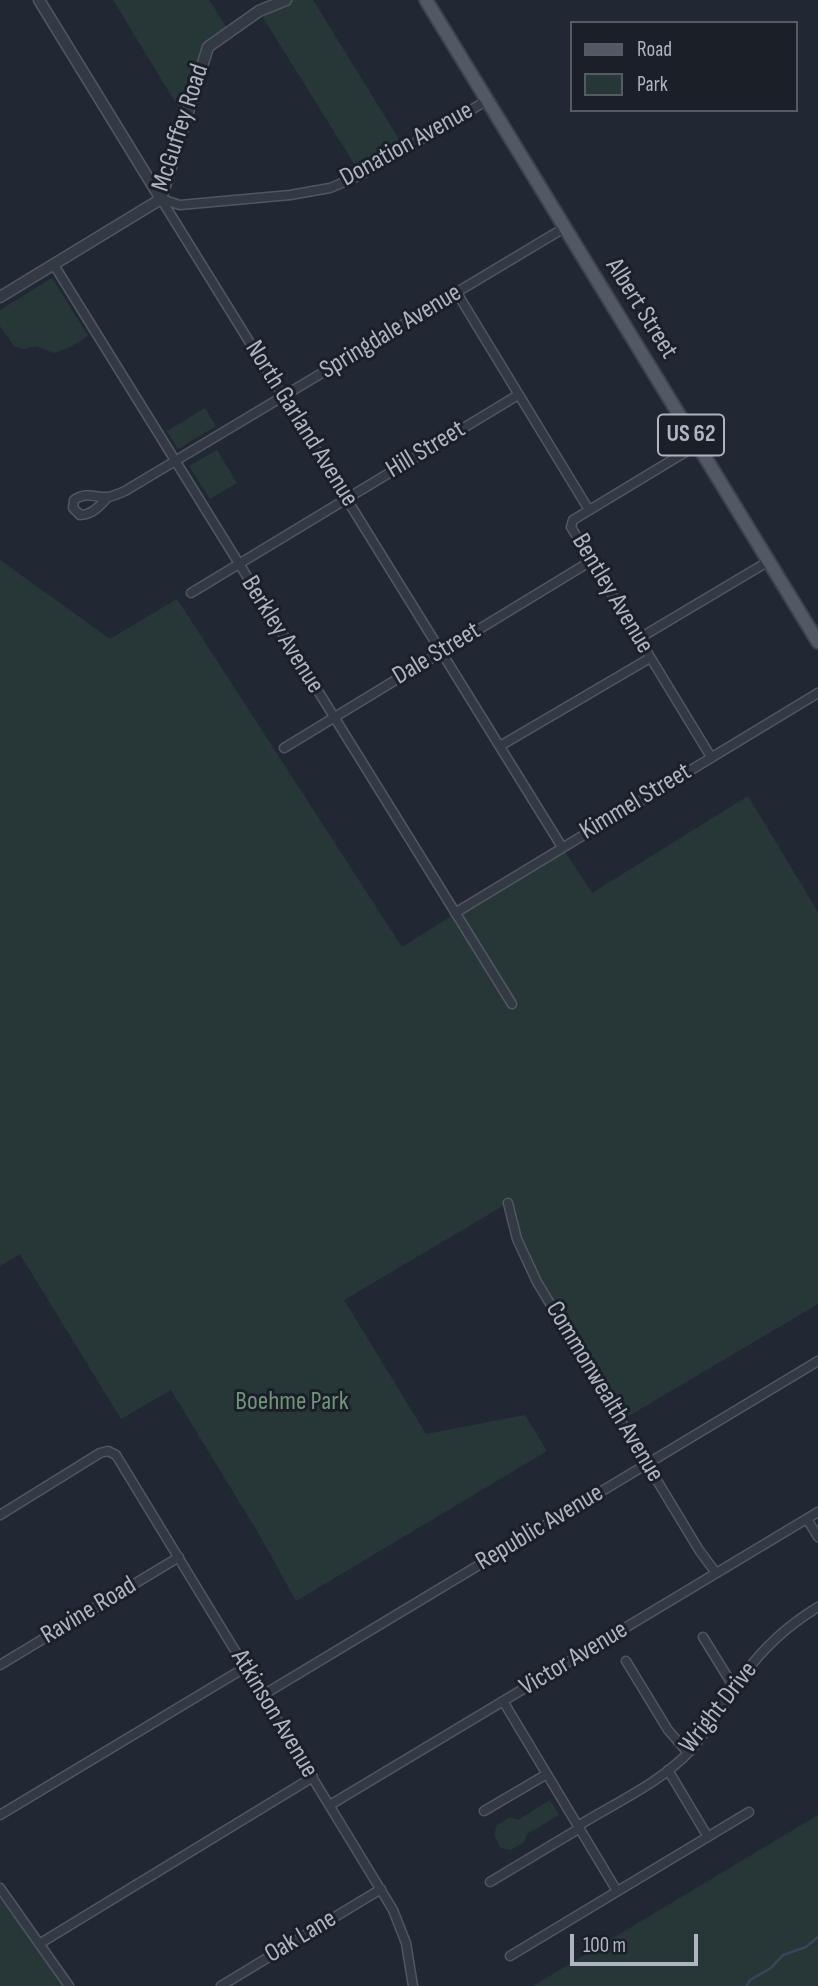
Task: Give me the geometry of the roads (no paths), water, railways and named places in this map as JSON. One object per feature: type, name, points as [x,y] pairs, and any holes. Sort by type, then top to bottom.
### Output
[{"type":"main road","name":"Albert Street","points":[[426,0],[818,642]]},
{"type":"street","name":"North Garland Avenue","points":[[39,0],[562,847]]},
{"type":"street","name":"McGuffey Road","points":[[0,297],[161,200],[208,47],[259,11],[286,0]]},
{"type":"street","name":"Donation Avenue","points":[[161,200],[180,205],[290,195],[330,188],[361,176],[486,101]]},
{"type":"street","name":"Springdale Avenue","points":[[108,497],[125,491],[564,228]]},
{"type":"street","name":"Berkley Avenue","points":[[54,265],[512,1004]]},
{"type":"street","name":"Bentley Avenue","points":[[457,293],[589,510],[573,520],[571,527],[711,757]]},
{"type":"street","name":"Hill Street","points":[[191,593],[518,395]]},
{"type":"street","points":[[589,510],[697,445]]},
{"type":"street","name":"Dale Street","points":[[284,748],[591,561]]},
{"type":"street","points":[[638,639],[769,561]]},
{"type":"street","points":[[500,746],[650,658]]},
{"type":"street","name":"Kimmel Street","points":[[455,914],[818,692]]},
{"type":"street","name":"Commonwealth Avenue","points":[[508,1203],[517,1240],[537,1282],[716,1573]]},
{"type":"street","name":"Republic Avenue","points":[[263,1695],[818,1361]]},
{"type":"street","name":"Atkinson Avenue","points":[[0,1514],[100,1453],[111,1452],[119,1458],[381,1889],[404,1935],[414,1986]]},
{"type":"street","name":"Victor Avenue","points":[[330,1805],[818,1512]]},
{"type":"street","points":[[807,1519],[818,1537]]},
{"type":"street","name":"Ravine Road","points":[[0,1665],[178,1557]]},
{"type":"street","name":"Wright Drive","points":[[491,1882],[668,1770],[688,1753],[712,1724],[771,1643],[798,1619],[818,1607]]},
{"type":"street","points":[[704,1637],[735,1689]]},
{"type":"street","points":[[626,1661],[668,1730],[688,1753]]},
{"type":"street","points":[[0,1815],[246,1667]]},
{"type":"street","points":[[503,1701],[617,1891]]},
{"type":"street","points":[[668,1770],[708,1836]]},
{"type":"street","points":[[484,1811],[547,1774]]},
{"type":"street","points":[[39,1944],[313,1777]]},
{"type":"street","points":[[510,1955],[749,1812]]},
{"type":"street","points":[[0,1888],[69,1986]]},
{"type":"street","name":"Oak Lane","points":[[221,1986],[381,1889]]},
{"type":"waterway","points":[[747,1986],[750,1980],[771,1968],[783,1955],[806,1947],[818,1937]]},
{"type":"park label","name":"Boehme Park","points":[[292,1402]]}]
